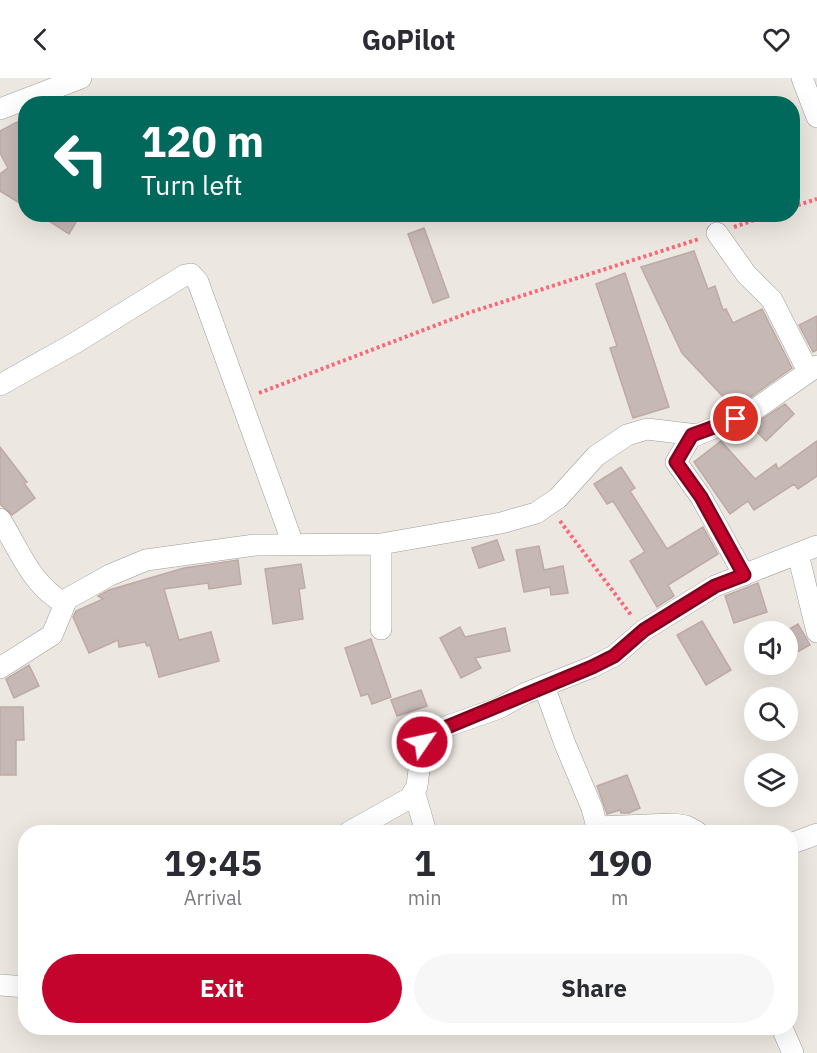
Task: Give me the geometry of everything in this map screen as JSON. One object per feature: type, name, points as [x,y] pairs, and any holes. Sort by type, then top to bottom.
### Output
[{"type":"street","points":[[34,96],[81,78]]},
{"type":"street","points":[[802,78],[817,117]]},
{"type":"street","points":[[0,109],[18,102]]},
{"type":"street","points":[[0,668],[52,635],[67,598],[110,575],[146,560],[255,545],[381,544],[501,523],[536,513],[549,505],[596,456],[627,435],[647,429],[692,435],[722,426],[751,412],[812,368],[772,300],[746,274],[717,233]]},
{"type":"street","points":[[0,386],[75,343],[185,274],[191,274],[198,282],[292,544]]},
{"type":"street","points":[[692,435],[676,462],[701,497],[744,575]]},
{"type":"street","points":[[0,519],[34,579],[52,596],[64,603]]},
{"type":"street","points":[[381,544],[381,629]]},
{"type":"street","points":[[362,825],[410,798],[417,786],[423,737],[439,728],[499,708],[614,656],[644,630],[715,586],[807,550],[817,632]]},
{"type":"street","points":[[544,686],[592,808],[593,825]]},
{"type":"street","points":[[414,792],[424,825]]},
{"type":"street","points":[[659,825],[679,825]]},
{"type":"street","points":[[798,841],[817,834]]},
{"type":"street","points":[[0,985],[18,986]]},
{"type":"street","points":[[785,1035],[793,1053]]},
{"type":"path","points":[[800,204],[817,199]]},
{"type":"path","points":[[241,400],[468,313],[748,222]]},
{"type":"path","points":[[549,505],[581,551],[644,630]]},
{"type":"building","points":[[17,122],[18,124],[18,202],[0,191],[0,174],[8,168],[0,153],[0,131]]},
{"type":"building","points":[[50,222],[76,222],[69,234]]},
{"type":"building","points":[[424,228],[449,297],[433,303],[408,234]]},
{"type":"building","points":[[694,251],[708,289],[715,286],[723,310],[726,309],[733,323],[762,309],[792,368],[745,401],[732,406],[682,353],[641,267]]},
{"type":"building","points":[[625,273],[669,407],[633,418],[610,348],[617,346],[596,284]]},
{"type":"building","points":[[817,316],[817,350],[813,352],[799,325]]},
{"type":"building","points":[[785,404],[794,414],[766,441],[751,426]]},
{"type":"building","points":[[721,441],[755,479],[776,464],[778,469],[817,441],[817,476],[798,489],[794,484],[754,510],[748,501],[730,514],[694,462]]},
{"type":"building","points":[[0,447],[27,482],[24,483],[35,498],[12,515],[0,504]]},
{"type":"building","points":[[621,467],[635,488],[630,491],[667,549],[703,527],[718,554],[668,585],[674,596],[657,607],[630,561],[645,552],[613,501],[607,504],[594,484]]},
{"type":"building","points":[[497,540],[504,560],[479,568],[472,548]]},
{"type":"building","points":[[539,546],[544,570],[563,566],[568,593],[551,595],[550,587],[524,592],[516,550]]},
{"type":"building","points":[[238,560],[241,584],[209,589],[208,583],[164,589],[179,640],[211,632],[219,661],[159,677],[150,645],[147,646],[145,642],[119,647],[118,640],[89,653],[73,617],[76,611],[103,599],[98,596],[109,590],[184,568]]},
{"type":"building","points":[[301,564],[305,588],[299,589],[303,619],[273,624],[265,569]]},
{"type":"building","points":[[758,583],[767,612],[734,623],[725,596]]},
{"type":"building","points":[[702,621],[731,670],[706,685],[677,635]]},
{"type":"building","points":[[798,624],[810,645],[798,652]]},
{"type":"building","points":[[460,627],[465,637],[505,628],[510,651],[475,658],[481,668],[461,678],[440,638]]},
{"type":"building","points":[[371,639],[391,697],[372,704],[368,694],[361,696],[345,648]]},
{"type":"building","points":[[29,665],[39,686],[14,698],[6,679]]},
{"type":"building","points":[[421,690],[427,706],[397,716],[391,700]]},
{"type":"building","points":[[0,707],[23,707],[24,740],[16,740],[16,775],[0,775]]},
{"type":"building","points":[[627,775],[640,808],[629,813],[621,813],[620,810],[607,814],[597,786]]},
{"type":"route","points":[[422,742],[423,737],[439,728],[499,708],[526,693],[614,656],[644,630],[715,586],[744,575],[701,497],[676,462],[692,435],[736,419]]}]
